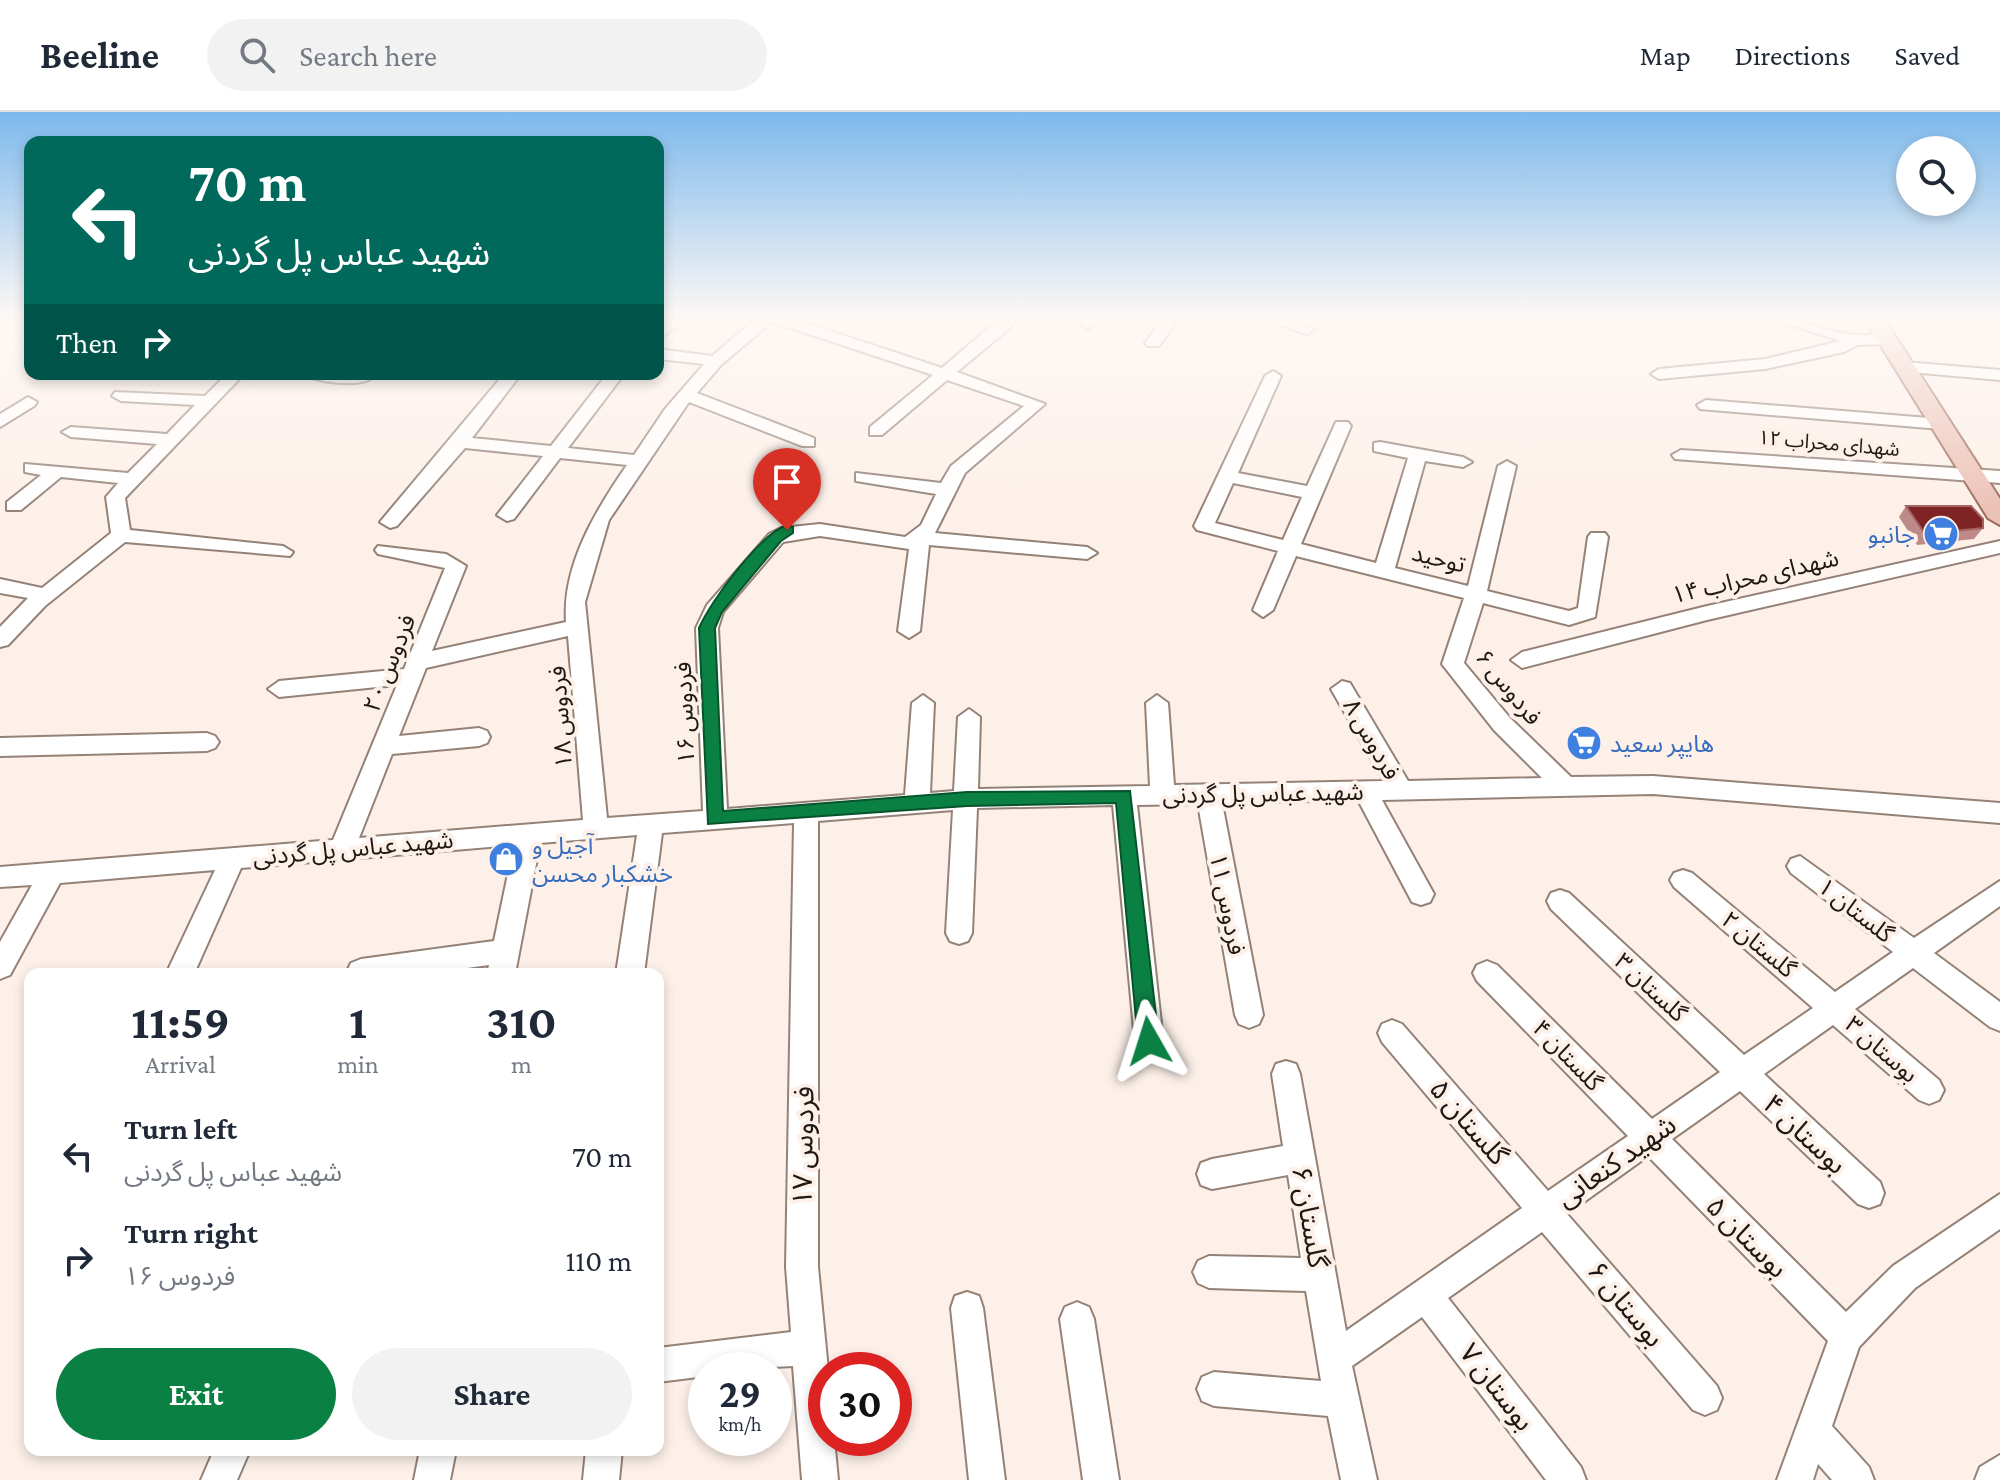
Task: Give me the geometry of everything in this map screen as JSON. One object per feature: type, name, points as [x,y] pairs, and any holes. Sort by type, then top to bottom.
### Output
[{"type":"main road","points":[[1914,381],[2000,518]]},
{"type":"street","points":[[121,535],[115,497],[229,381]]},
{"type":"street","points":[[390,522],[460,442],[508,381]]},
{"type":"street","points":[[507,515],[611,381]]},
{"type":"street","points":[[460,442],[640,461],[698,381]]},
{"type":"street","points":[[876,431],[933,381]]},
{"type":"street","points":[[909,631],[920,538],[929,528],[957,470],[1036,404],[966,381]]},
{"type":"street","points":[[1271,381],[1227,476],[1313,493]]},
{"type":"street","points":[[686,395],[808,442]]},
{"type":"street","points":[[121,396],[210,401]]},
{"type":"street","points":[[0,422],[28,402]]},
{"type":"street","points":[[1706,405],[1941,424]]},
{"type":"street","points":[[1263,610],[1342,426]]},
{"type":"street","points":[[71,432],[170,440]]},
{"type":"street","points":[[1380,447],[1463,462]]},
{"type":"street","points":[[1384,571],[1418,455]]},
{"type":"street","name":"شهدای محراب ۱۲","points":[[1681,455],[2000,477]]},
{"type":"street","name":"فردوس ۱۸","points":[[596,828],[575,602],[599,520],[640,461]]},
{"type":"street","name":"فردوس ۶","points":[[1507,466],[1476,594],[1453,664],[1502,724],[1565,786]]},
{"type":"street","points":[[31,468],[132,479]]},
{"type":"street","points":[[14,506],[57,471]]},
{"type":"street","name":"توحید","points":[[1227,476],[1204,526],[1569,618],[1588,612],[1598,537]]},
{"type":"street","points":[[863,477],[947,490]]},
{"type":"street","name":"فردوس ۱۶","points":[[715,819],[707,628],[714,610],[776,538],[787,530],[805,529],[907,543],[920,538]]},
{"type":"street","points":[[0,640],[45,595],[121,535],[283,552]]},
{"type":"street","points":[[920,538],[1087,553]]},
{"type":"street","name":"شهدای محراب ۱۴","points":[[1522,660],[1707,613],[2000,547]]},
{"type":"street","name":"فردوس ۲۰","points":[[342,849],[456,566],[446,560],[385,550]]},
{"type":"street","points":[[0,586],[45,595]]},
{"type":"street","points":[[279,689],[414,669],[579,626]]},
{"type":"street","name":"فردوس ۸","points":[[1342,689],[1401,789]]},
{"type":"street","points":[[917,802],[923,703]]},
{"type":"street","points":[[1157,703],[1163,795]]},
{"type":"street","points":[[959,933],[969,717]]},
{"type":"street","points":[[383,746],[479,737]]},
{"type":"street","points":[[0,747],[207,742]]},
{"type":"street","name":"شهید عباس پل گردنی","points":[[0,877],[967,799],[1653,785],[1751,790],[2000,813]]},
{"type":"street","points":[[1364,790],[1421,894]]},
{"type":"street","name":"فردوس ۱۱","points":[[1208,794],[1249,1015]]},
{"type":"street","points":[[1124,796],[1149,1041]]},
{"type":"street","name":"فردوس ۱۷","points":[[806,811],[802,1267],[820,1480]]},
{"type":"street","points":[[631,968],[651,824]]},
{"type":"street","points":[[414,968],[503,963],[529,834]]},
{"type":"street","points":[[183,968],[233,858]]},
{"type":"street","name":"گلستان ۱","points":[[1800,866],[2000,1018]]},
{"type":"street","points":[[0,967],[52,873]]},
{"type":"street","name":"گلستان ۲","points":[[1683,880],[1835,1008]]},
{"type":"street","name":"شهید کنعانی","points":[[1334,1359],[1999,894]]},
{"type":"street","name":"گلستان ۳","points":[[1560,901],[1743,1072]]},
{"type":"street","name":"گلستان ۴","points":[[1487,973],[1647,1139]]},
{"type":"street","name":"بوستان ۳","points":[[1835,1008],[1929,1090]]},
{"type":"street","name":"گلستان ۵","points":[[1392,1033],[1546,1210]]},
{"type":"street","name":"بوستان ۴","points":[[1743,1072],[1869,1193]]},
{"type":"street","name":"گلستان ۶","points":[[1286,1074],[1334,1359]]},
{"type":"street","name":"بوستان ۵","points":[[1647,1139],[1846,1336]]},
{"type":"street","points":[[1212,1174],[1300,1158]]},
{"type":"street","name":"بوستان ۶","points":[[1546,1210],[1705,1398]]},
{"type":"street","points":[[1795,1480],[1846,1336],[1904,1277],[2000,1210]]},
{"type":"street","points":[[1209,1272],[1320,1275]]},
{"type":"street","name":"بوستان ۷","points":[[1425,1295],[1568,1480]]},
{"type":"street","points":[[967,1308],[987,1480]]},
{"type":"street","points":[[1077,1319],[1101,1480]]},
{"type":"street","points":[[664,1364],[809,1347]]},
{"type":"street","points":[[1334,1359],[1359,1480]]},
{"type":"street","points":[[1214,1389],[1343,1400]]},
{"type":"street","points":[[1813,1432],[1856,1480]]},
{"type":"street","points":[[219,1480],[229,1456]]},
{"type":"street","points":[[432,1480],[437,1456]]},
{"type":"street","points":[[601,1480],[603,1456]]},
{"type":"street","points":[[1993,1480],[2000,1473]]},
{"type":"building","points":[[1906,506],[1971,506],[1983,519],[1983,528],[1925,534]]},
{"type":"place","name":"جانبو","points":[[1941,534]]},
{"type":"place","name":"هایپر سعید","points":[[1584,743]]},
{"type":"place","name":"آجیل و خشکبار محسن","points":[[506,859]]},
{"type":"route","points":[[787,530],[776,538],[714,610],[707,628],[715,819],[967,799],[1124,796],[1149,1041]]}]
